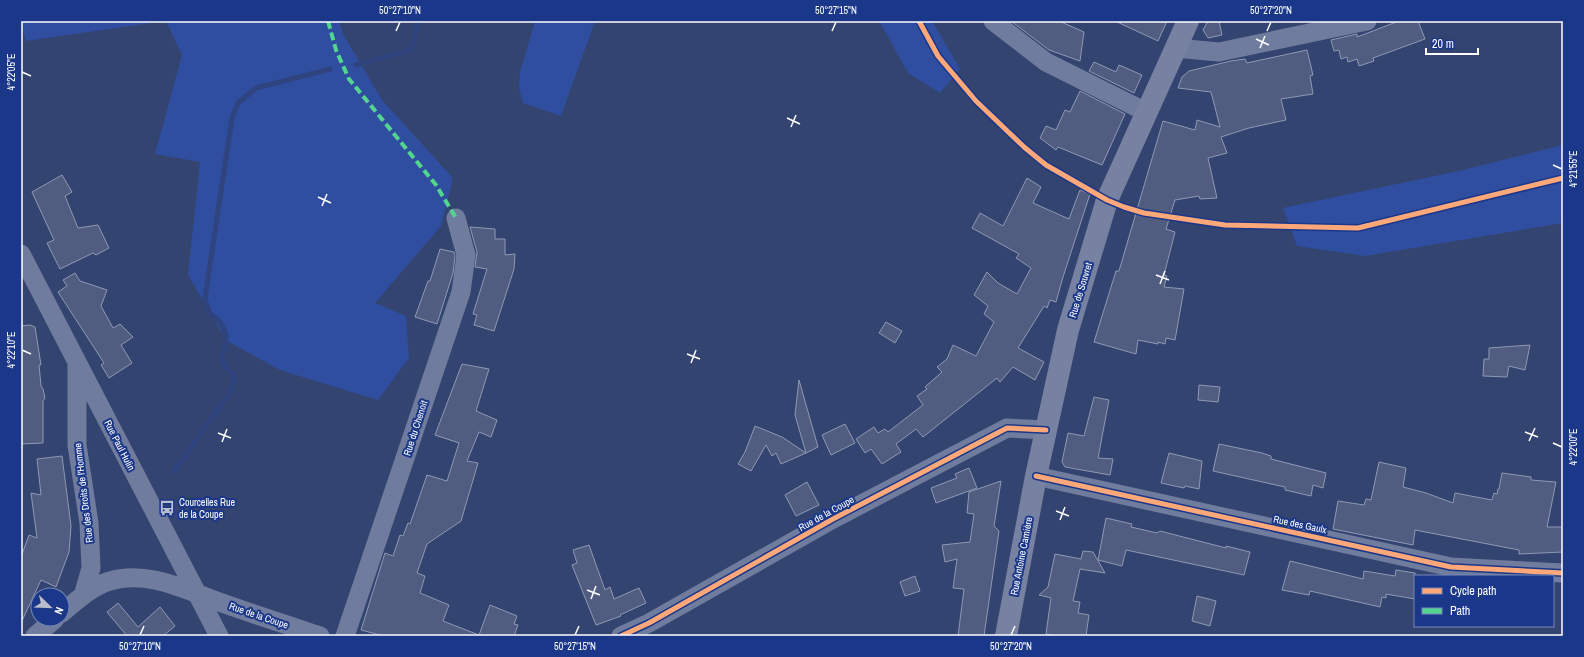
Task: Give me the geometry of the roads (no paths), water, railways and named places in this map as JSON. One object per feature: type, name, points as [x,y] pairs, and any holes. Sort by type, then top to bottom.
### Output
[{"type":"main road","name":"Rue de Souvret","points":[[1036,476],[1068,330],[1107,200],[1188,21]]},
{"type":"main road","name":"Rue Antoine Carnière","points":[[1006,636],[1036,476]]},
{"type":"street","points":[[993,21],[1046,62],[1146,112]]},
{"type":"street","points":[[1175,48],[1219,52],[1367,21]]},
{"type":"street","name":"Rue du Chenoit","points":[[345,636],[460,292],[466,254],[456,218]]},
{"type":"street","name":"Rue Paul Hulin","points":[[21,254],[219,636]]},
{"type":"street","name":"Rue des Droits de l'Homme","points":[[77,362],[77,445],[89,524],[91,568],[83,596]]},
{"type":"street","name":"Rue de la Coupe","points":[[621,636],[649,623],[833,519],[1008,428],[1046,430]]},
{"type":"street","name":"Rue des Gaulx","points":[[1036,476],[1451,567],[1563,573]]},
{"type":"street","name":"Rue de la Coupe","points":[[83,596],[110,581],[141,578],[172,584],[198,595],[320,636]]},
{"type":"street","points":[[70,607],[83,596]]},
{"type":"street","points":[[35,636],[46,627]]},
{"type":"waterway","points":[[356,65],[411,50],[418,21]]},
{"type":"waterway","points":[[174,471],[231,391],[235,377],[224,365],[221,356],[226,343],[224,329],[218,320],[210,313],[205,298],[232,118],[238,103],[256,88],[330,69]]},
{"type":"place","name":"Courcelles Rue de la Coupe","points":[[167,508]]}]
